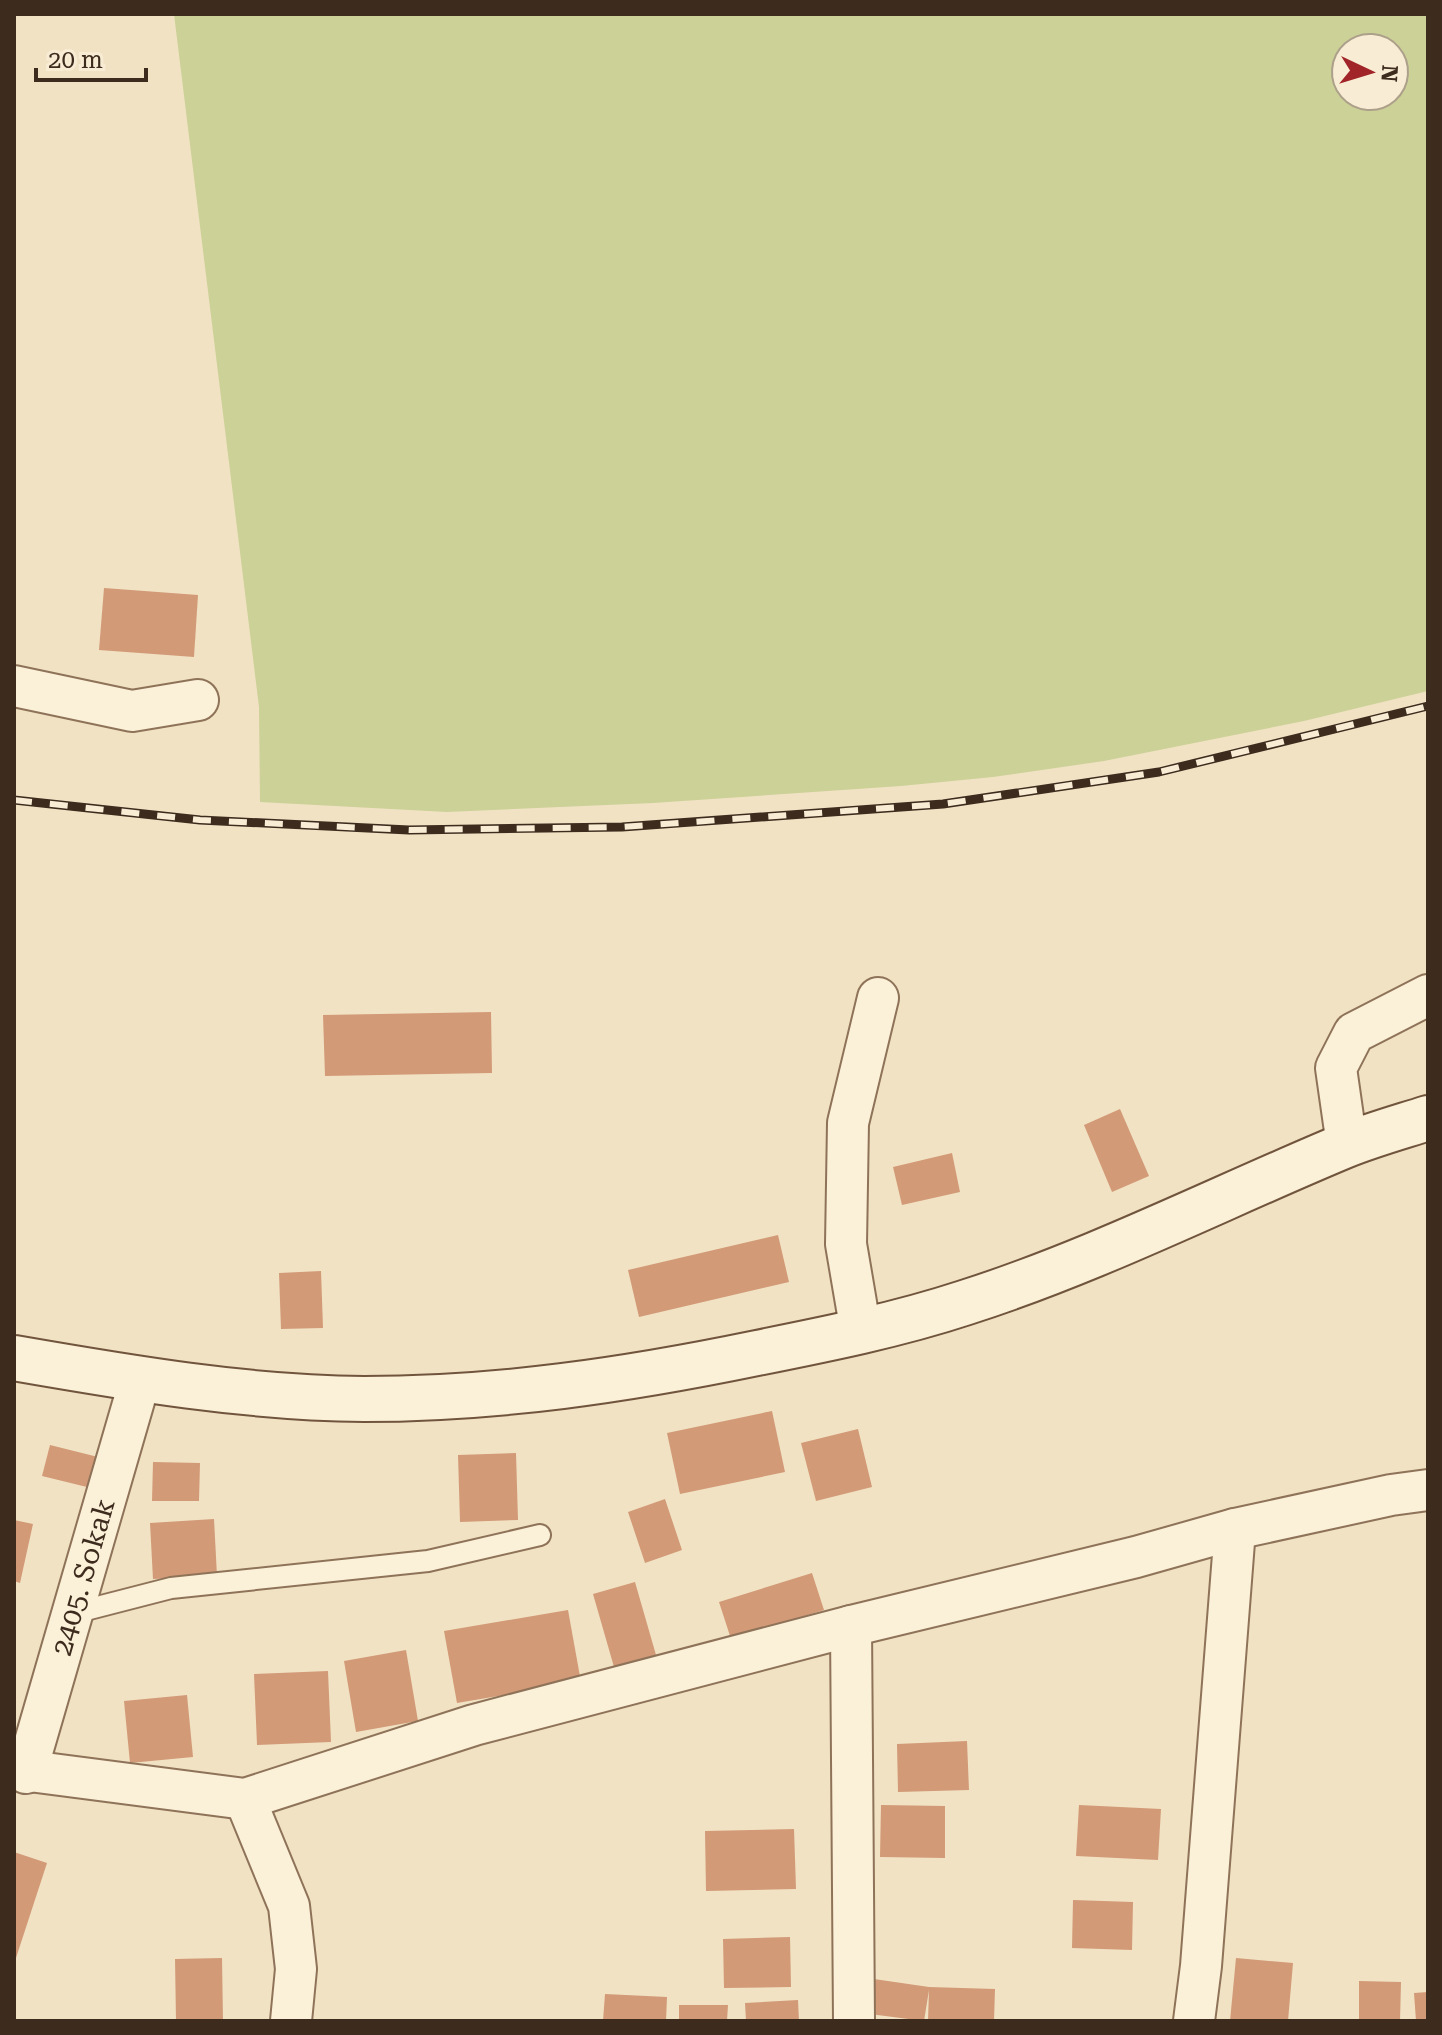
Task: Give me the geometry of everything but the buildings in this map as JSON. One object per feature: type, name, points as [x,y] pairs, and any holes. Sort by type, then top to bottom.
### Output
[{"type":"street","points":[[14,686],[132,711],[198,700]]},
{"type":"street","points":[[1347,1145],[1336,1068],[1354,1033],[1428,995]]},
{"type":"street","points":[[861,1332],[846,1244],[848,1123],[878,998]]},
{"type":"street","points":[[14,1358],[140,1380],[361,1399],[494,1395],[644,1376],[861,1332],[965,1303],[1054,1269],[1347,1145],[1428,1118]]},
{"type":"street","name":"2405. Sokak","points":[[20,1771],[74,1613],[140,1380]]},
{"type":"street","points":[[20,1771],[245,1799],[474,1725],[851,1626],[1136,1557],[1235,1529],[1391,1495],[1428,1490]]},
{"type":"street","points":[[1194,2021],[1201,1966],[1235,1529]]},
{"type":"street","points":[[851,1626],[854,2021]]},
{"type":"street","points":[[245,1799],[289,1906],[296,1969],[291,2021]]},
{"type":"lane","points":[[74,1613],[171,1588],[428,1561],[540,1535]]},
{"type":"green space","points":[[174,14],[1428,14],[1428,691],[1304,721],[1104,761],[901,786],[653,803],[447,812],[260,802],[259,707]]},
{"type":"railway","points":[[14,800],[200,820],[409,830],[622,827],[943,804],[1159,772],[1428,706]]}]
